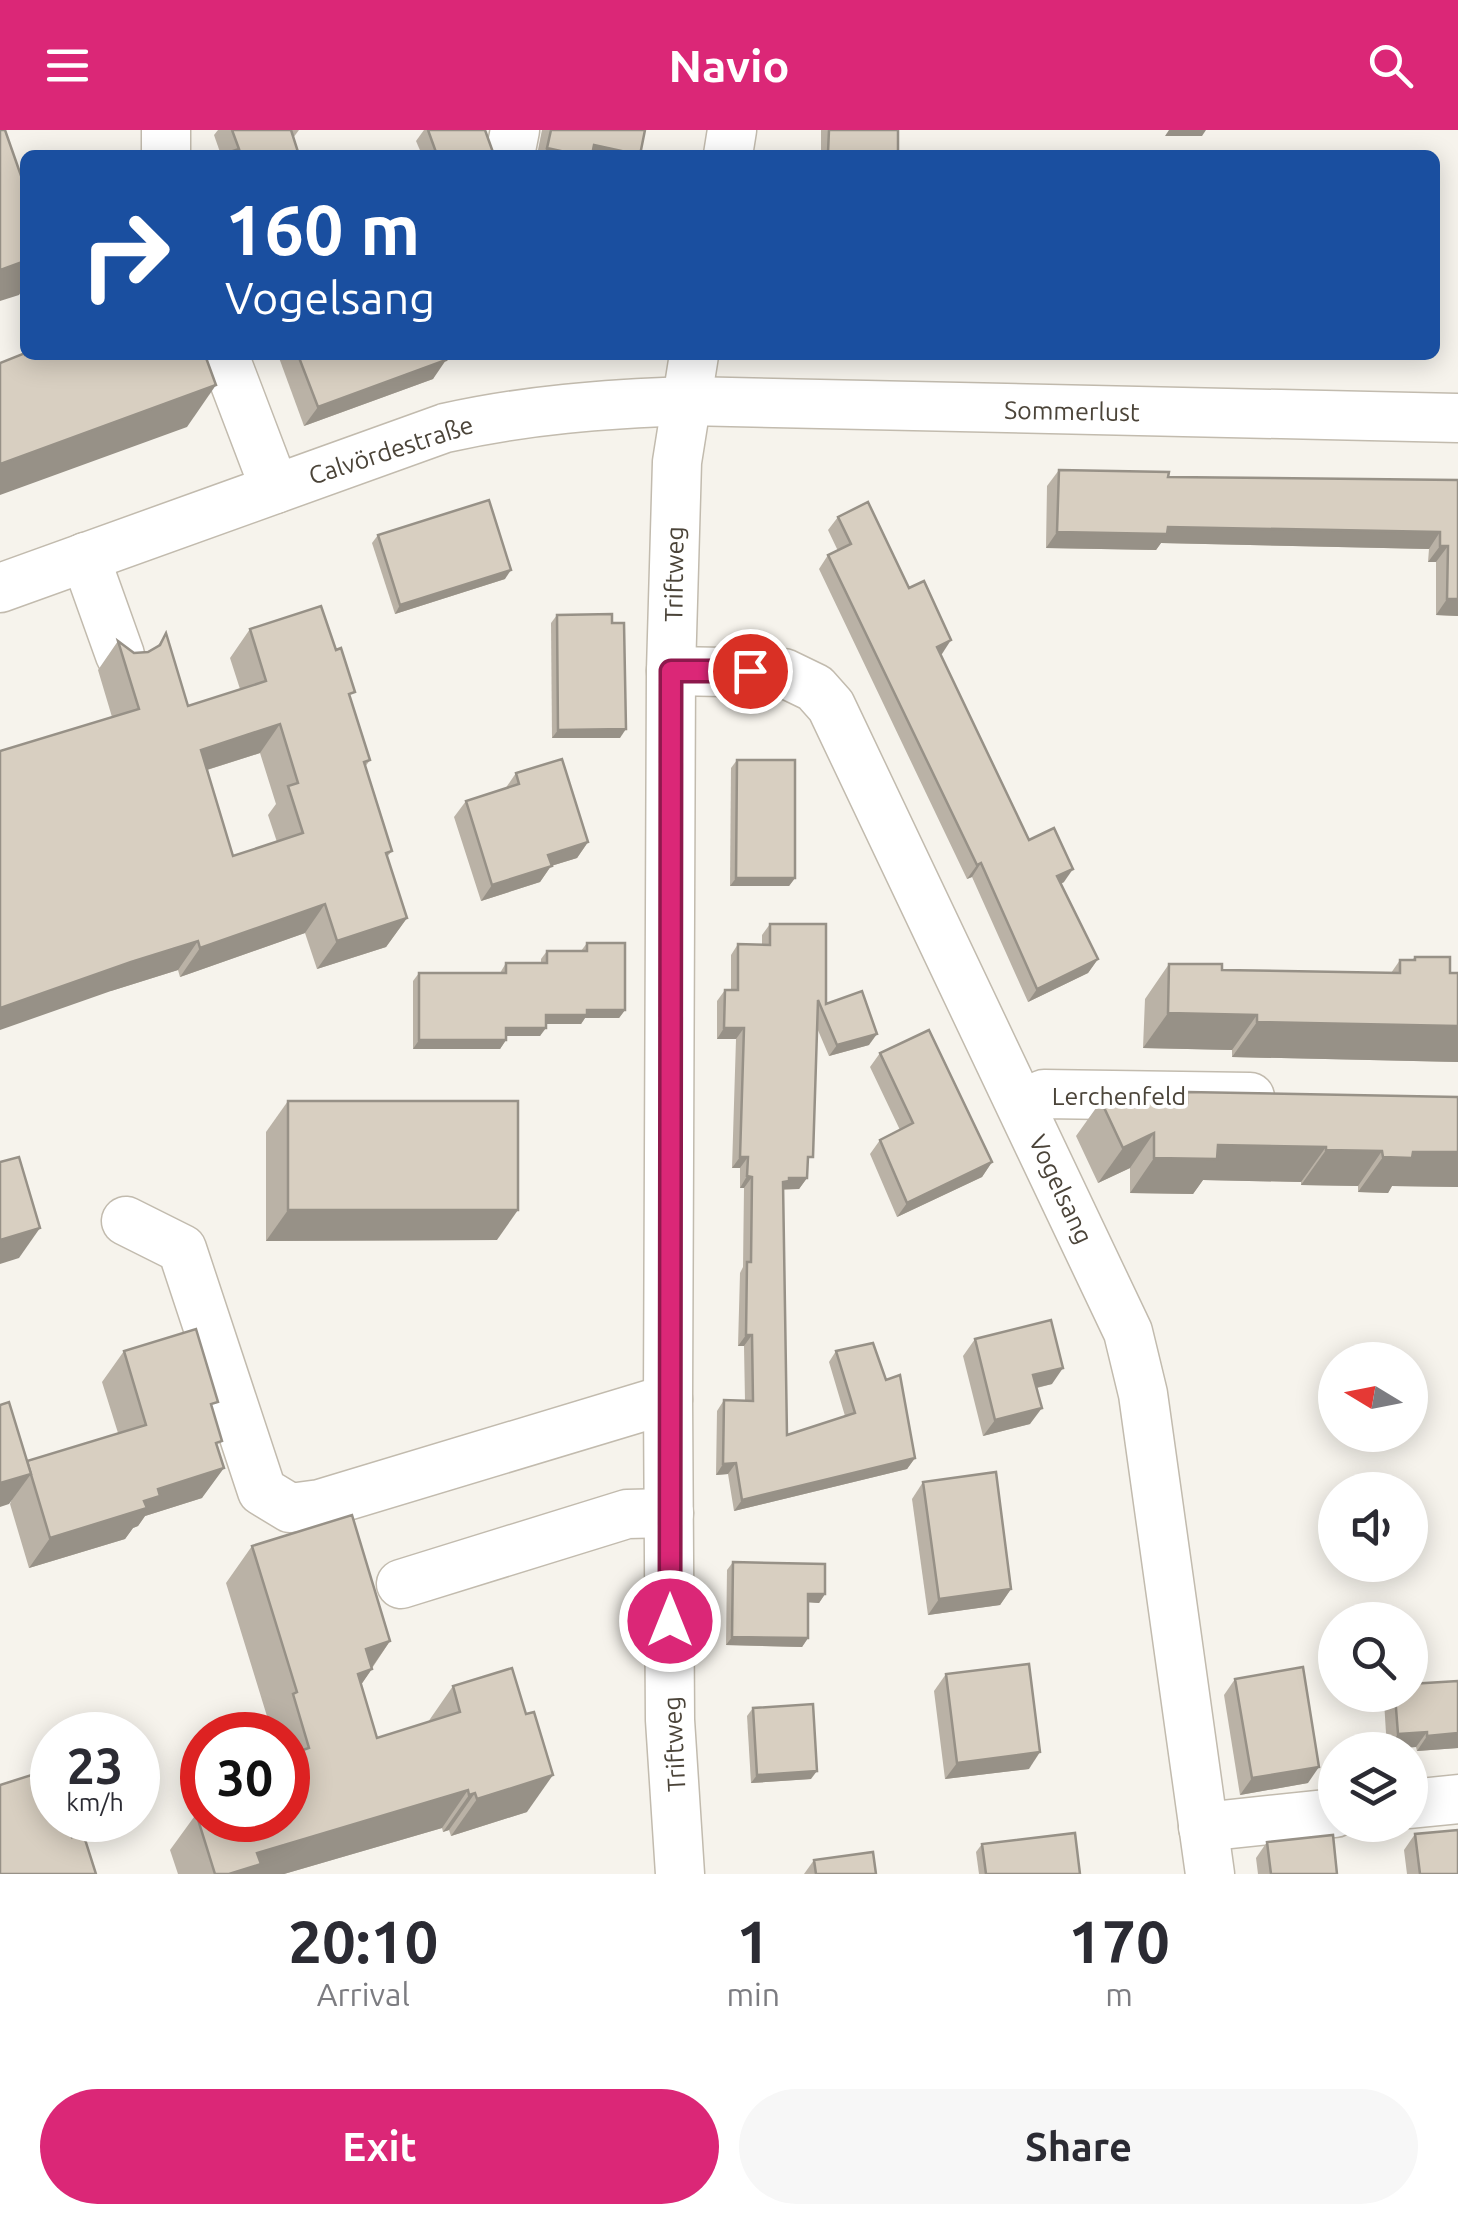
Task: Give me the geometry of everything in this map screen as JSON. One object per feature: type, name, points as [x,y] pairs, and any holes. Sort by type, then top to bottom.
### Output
[{"type":"street","name":"Calvördestraße","points":[[226,360],[275,489]]},
{"type":"street","name":"Calvördestraße","points":[[0,588],[445,428],[508,414],[600,404],[690,378]]},
{"type":"street","name":"Sommerlust","points":[[690,378],[1458,418]]},
{"type":"street","name":"Triftweg","points":[[680,1856],[670,1720],[671,671],[676,462],[690,378]]},
{"type":"street","points":[[85,557],[120,655]]},
{"type":"street","name":"Vogelsang","points":[[671,671],[784,674],[815,688],[831,706],[1128,1332],[1143,1394],[1210,1874]]},
{"type":"street","name":"Lerchenfeld","points":[[1021,1104],[1044,1094],[1300,1098]]},
{"type":"street","points":[[126,1221],[182,1249],[262,1492],[290,1508],[320,1504],[668,1399]]},
{"type":"street","points":[[402,1584],[626,1514],[669,1513]]},
{"type":"street","points":[[1428,1802],[1458,1799]]},
{"type":"street","points":[[1203,1828],[1318,1814]]},
{"type":"building","points":[[0,130],[5,130],[20,173],[20,263],[0,270]]},
{"type":"building","points":[[232,130],[291,130],[297,150],[236,150],[239,149]]},
{"type":"building","points":[[428,130],[485,130],[492,150],[435,150]]},
{"type":"building","points":[[551,130],[645,130],[641,150],[594,145],[593,150],[547,148]]},
{"type":"building","points":[[829,130],[898,130],[898,150],[828,150]]},
{"type":"building","points":[[20,355],[20,360],[207,360],[216,385],[0,464],[0,363]]},
{"type":"building","points":[[300,360],[446,360],[318,407]]},
{"type":"building","points":[[1059,470],[1169,472],[1168,477],[1458,480],[1458,599],[1447,599],[1448,546],[1440,546],[1440,532],[1168,527],[1167,534],[1057,532]]},
{"type":"building","points":[[489,500],[511,570],[400,605],[378,535]]},
{"type":"building","points":[[868,502],[909,588],[924,581],[951,640],[937,647],[1029,840],[1054,828],[1073,869],[1057,876],[1098,959],[1037,989],[981,863],[977,865],[828,555],[851,544],[838,517]]},
{"type":"building","points":[[321,606],[336,650],[341,648],[355,692],[349,694],[370,760],[364,762],[392,851],[386,853],[407,918],[337,941],[325,904],[200,948],[198,941],[131,962],[0,1008],[0,751],[139,709],[118,641],[134,653],[148,652],[160,645],[166,633],[188,706],[266,681],[250,629]],"holes":[[[280,724],[298,783],[288,786],[303,833],[233,856],[201,750]]]},
{"type":"building","points":[[612,614],[612,623],[624,623],[626,729],[558,730],[557,615]]},
{"type":"building","points":[[562,759],[588,842],[548,855],[552,866],[492,885],[466,801],[519,784],[516,773]]},
{"type":"building","points":[[737,760],[795,760],[795,878],[736,878]]},
{"type":"building","points":[[770,924],[826,924],[826,1004],[862,991],[877,1034],[837,1045],[818,1000],[813,1157],[808,1157],[807,1178],[783,1182],[787,1435],[855,1413],[836,1351],[873,1343],[886,1380],[900,1375],[915,1458],[742,1500],[736,1463],[723,1464],[724,1400],[753,1401],[752,1335],[746,1335],[752,1177],[747,1176],[748,1157],[740,1157],[744,1028],[724,1028],[725,990],[738,990],[738,944],[770,945]]},
{"type":"building","points":[[587,943],[625,943],[625,1010],[546,1015],[546,1028],[506,1028],[506,1040],[419,1040],[419,973],[506,973],[506,963],[547,963],[547,951],[587,951]]},
{"type":"building","points":[[1450,957],[1450,973],[1458,973],[1458,1026],[1257,1022],[1257,1015],[1168,1013],[1169,964],[1222,964],[1222,970],[1400,973],[1400,960]]},
{"type":"building","points":[[929,1030],[992,1162],[907,1203],[880,1140],[913,1123],[880,1053]]},
{"type":"building","points":[[1187,1092],[1458,1097],[1458,1152],[1413,1152],[1412,1158],[1383,1157],[1382,1151],[1326,1147],[1218,1145],[1217,1159],[1154,1158],[1154,1133],[1123,1148],[1101,1101],[1187,1103]]},
{"type":"building","points":[[288,1101],[518,1101],[518,1210],[288,1210]]},
{"type":"building","points":[[19,1157],[40,1228],[0,1240],[0,1162]]},
{"type":"building","points":[[1051,1320],[1063,1368],[1033,1375],[1042,1408],[995,1420],[975,1339]]},
{"type":"building","points":[[196,1329],[218,1402],[211,1404],[222,1441],[216,1443],[224,1468],[158,1489],[160,1496],[144,1501],[147,1508],[50,1538],[27,1461],[146,1425],[124,1351]]},
{"type":"building","points":[[9,1402],[31,1474],[0,1483],[0,1405]]},
{"type":"building","points":[[996,1472],[1011,1589],[939,1599],[923,1482]]},
{"type":"building","points":[[352,1515],[390,1641],[366,1649],[372,1669],[358,1674],[377,1738],[460,1712],[453,1686],[512,1668],[526,1714],[534,1712],[553,1775],[477,1799],[468,1790],[310,1837],[310,1712],[298,1712],[293,1694],[297,1692],[252,1546]]},
{"type":"building","points":[[733,1562],[825,1564],[825,1594],[808,1594],[808,1638],[732,1637]]},
{"type":"building","points":[[1029,1664],[1040,1752],[957,1763],[946,1674]]},
{"type":"building","points":[[1303,1667],[1318,1767],[1252,1778],[1235,1679]]},
{"type":"building","points":[[1458,1681],[1458,1733],[1428,1736],[1428,1732],[1398,1732],[1396,1712],[1428,1712],[1428,1683]]},
{"type":"building","points":[[813,1704],[817,1771],[757,1775],[753,1708]]},
{"type":"building","points":[[30,1775],[30,1842],[86,1842],[96,1874],[0,1874],[0,1785]]},
{"type":"building","points":[[1458,1830],[1458,1874],[1420,1874],[1416,1842],[1428,1842],[1428,1833]]},
{"type":"building","points":[[1075,1833],[1080,1874],[986,1874],[982,1844]]},
{"type":"building","points":[[1318,1837],[1318,1842],[1334,1842],[1337,1874],[1271,1874],[1267,1842]]},
{"type":"building","points":[[205,1842],[294,1842],[257,1853],[261,1864],[215,1874]]},
{"type":"building","points":[[873,1852],[876,1874],[816,1874],[814,1860]]},
{"type":"route","points":[[670,1621],[671,671],[750,671]]}]
